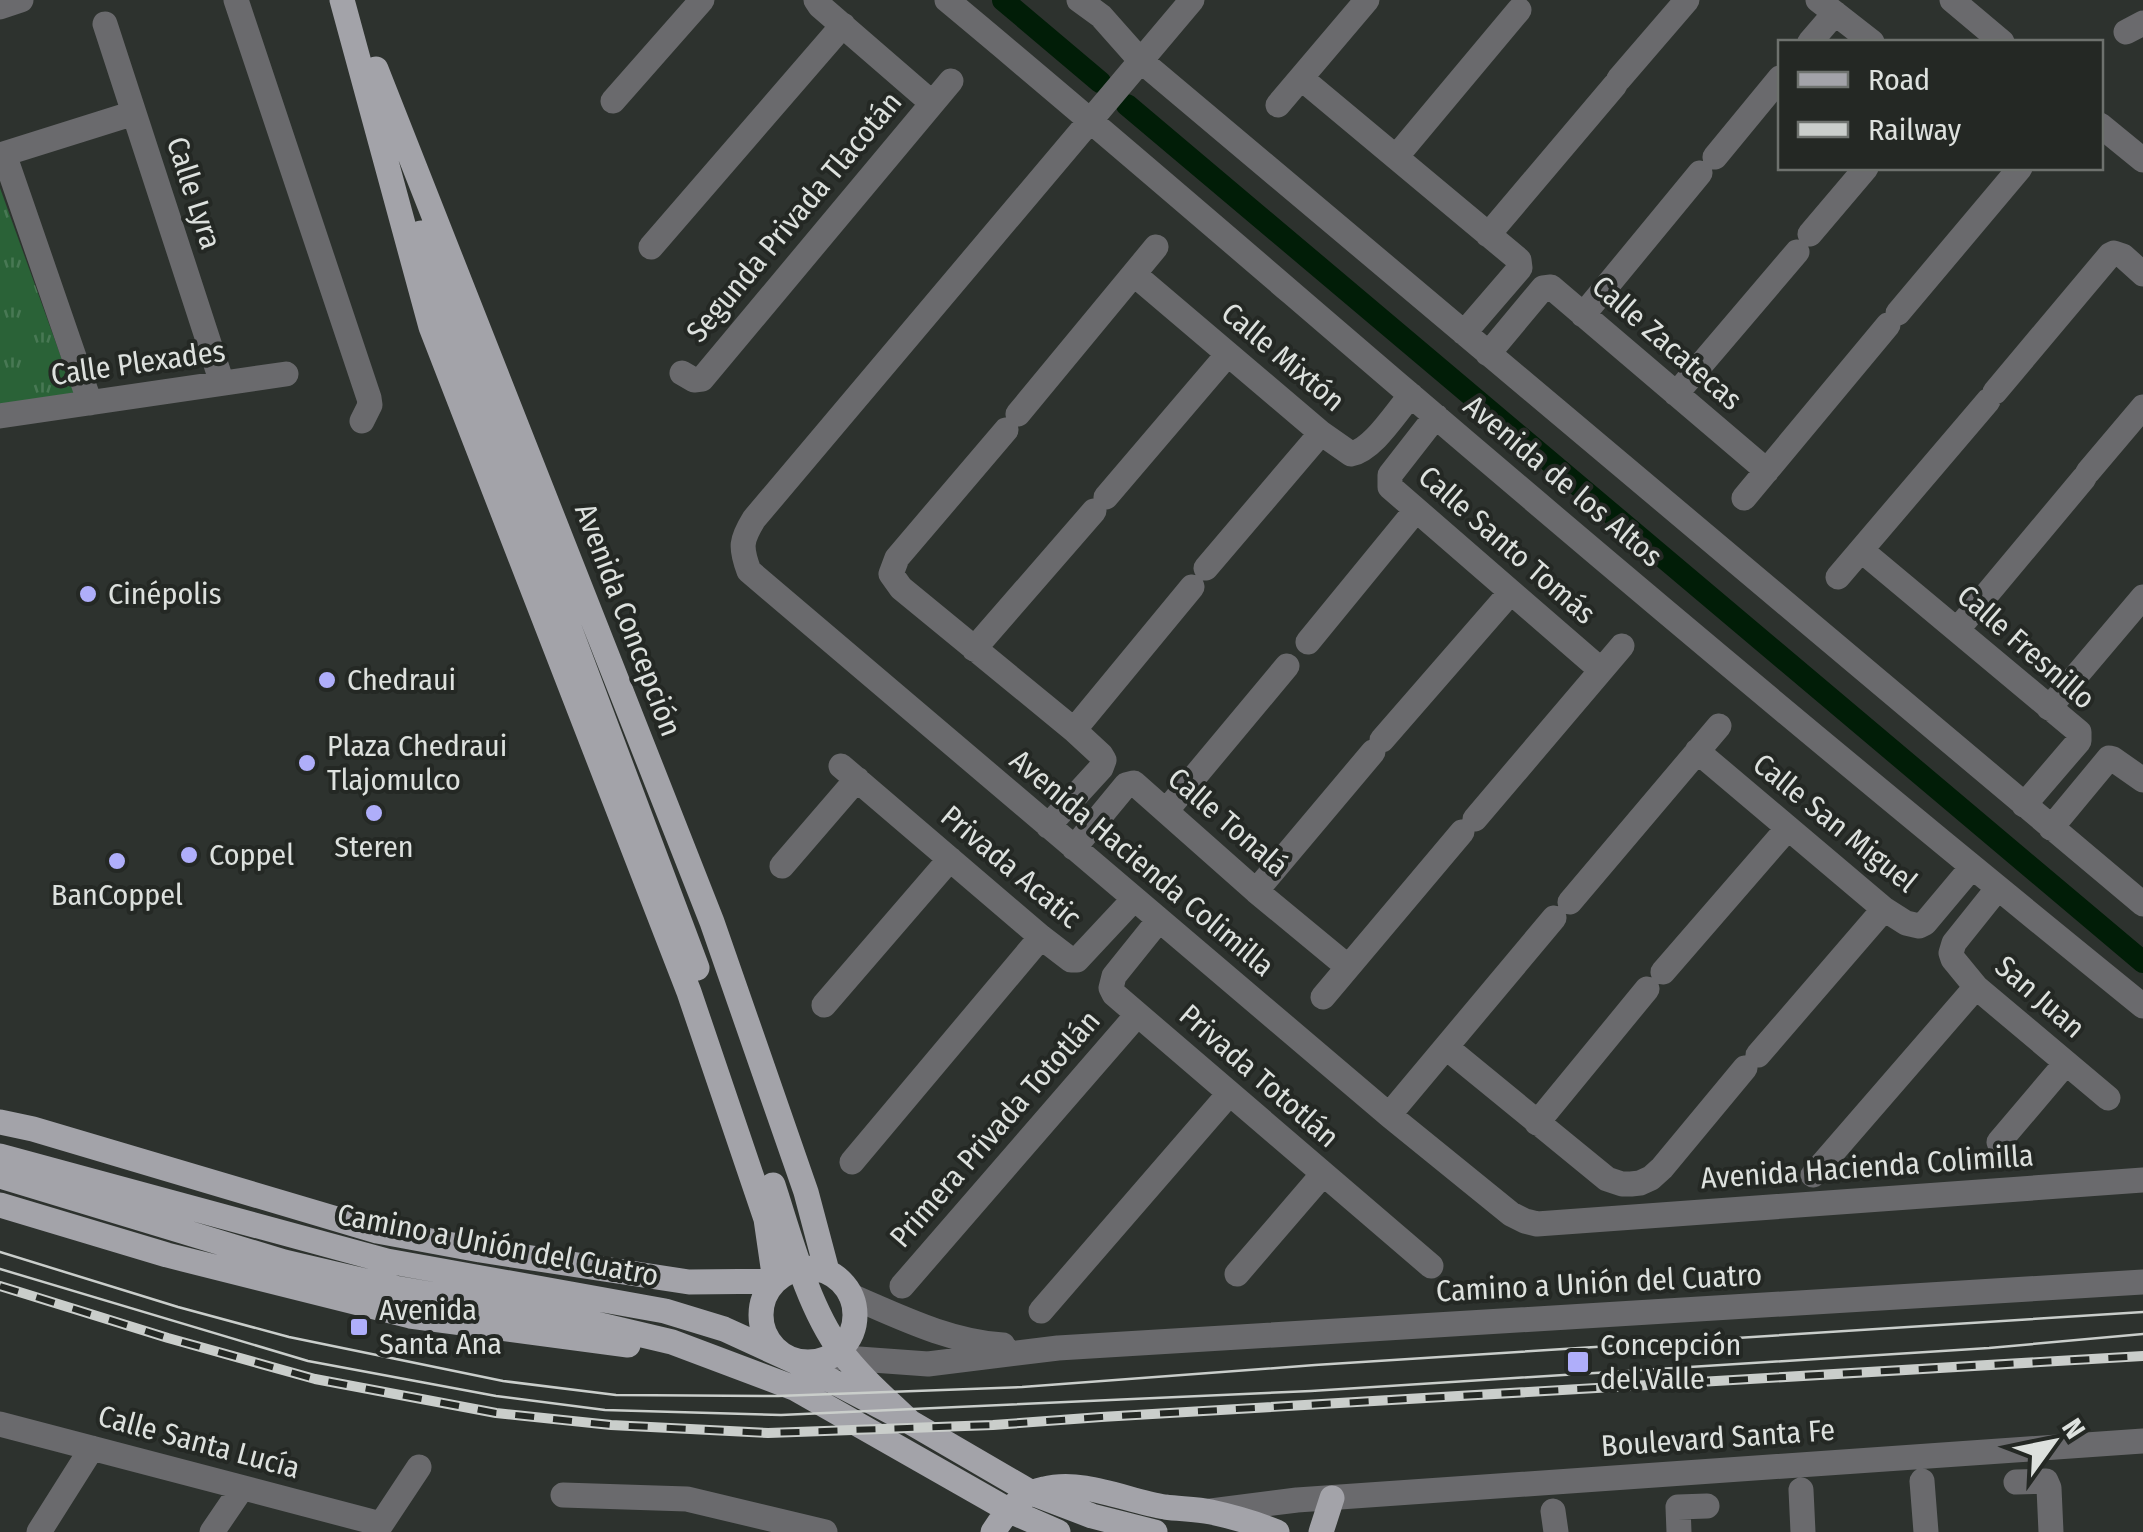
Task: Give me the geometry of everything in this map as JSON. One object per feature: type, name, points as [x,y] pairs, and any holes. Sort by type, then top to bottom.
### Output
[{"type":"main road","name":"Avenida Concepción","points":[[345,0],[431,327],[690,992],[766,1218],[775,1281]]},
{"type":"main road","name":"Avenida Concepción","points":[[345,0],[712,922],[806,1192],[827,1272]]},
{"type":"main road","name":"Avenida Concepción","points":[[362,69],[450,313],[680,918],[808,1288],[837,1347],[861,1376],[910,1422]]},
{"type":"main road","points":[[0,1122],[377,1231],[689,1282],[775,1281]]},
{"type":"main road","name":"Camino a Unión del Cuatro","points":[[0,1156],[387,1261],[580,1320],[672,1342],[794,1388],[1010,1511],[1056,1532]]},
{"type":"main road","name":"Camino a Unión del Cuatro","points":[[0,1176],[284,1262],[395,1288],[488,1292],[664,1311],[724,1329],[910,1422]]},
{"type":"main road","points":[[0,1205],[186,1260],[410,1316],[600,1343],[802,1362],[831,1357],[850,1337],[855,1324],[852,1296],[846,1286],[827,1272],[799,1268],[787,1272],[766,1294],[762,1324],[767,1338],[790,1358]]},
{"type":"main road","points":[[910,1422],[1032,1493],[1092,1516],[1156,1532]]},
{"type":"main road","points":[[994,1532],[1004,1514],[1024,1496],[1046,1488],[1083,1488],[1165,1507],[1208,1512],[1244,1527],[1277,1532]]},
{"type":"main road","points":[[1056,1532],[1049,1513],[1055,1497],[1068,1488]]},
{"type":"main road","points":[[1321,1532],[1332,1498]]},
{"type":"street","points":[[0,7],[21,0]]},
{"type":"street","points":[[236,0],[369,398],[370,405],[362,420]]},
{"type":"street","points":[[614,101],[702,0]]},
{"type":"street","points":[[816,0],[932,103]]},
{"type":"street","name":"Avenida de los Altos","points":[[947,0],[1410,395],[2143,1006]]},
{"type":"street","name":"Avenida de los Altos","points":[[1079,0],[1098,8],[1140,60],[2143,904]]},
{"type":"street","name":"Avenida Hacienda Colimilla","points":[[1192,0],[754,519],[743,537],[749,571],[1389,1115],[1525,1221],[1538,1224],[2143,1180]]},
{"type":"street","points":[[1278,105],[1367,0]]},
{"type":"street","points":[[1488,235],[1686,0]]},
{"type":"street","points":[[1952,0],[2000,40]]},
{"type":"street","points":[[1396,157],[1524,4]]},
{"type":"street","points":[[1811,40],[1827,6],[1870,40]]},
{"type":"street","name":"Calle Lyra","points":[[105,24],[222,383]]},
{"type":"street","points":[[651,247],[843,25]]},
{"type":"street","points":[[1301,78],[1519,260],[1520,268],[1464,333]]},
{"type":"street","points":[[1583,315],[1778,80]]},
{"type":"street","name":"Segunda Privada Tlacotán","points":[[682,373],[694,380],[702,379],[950,82]]},
{"type":"street","points":[[90,403],[2,155],[134,114]]},
{"type":"street","points":[[2103,127],[2143,160]]},
{"type":"street","points":[[1676,394],[1864,170]]},
{"type":"street","points":[[1744,498],[2018,170]]},
{"type":"street","points":[[1048,826],[1103,764],[1101,755],[901,588],[892,574],[898,558],[1156,247]]},
{"type":"street","points":[[1838,577],[2114,253],[2143,274]]},
{"type":"street","name":"Calle Mixtón","points":[[1135,275],[1346,451],[1357,454],[1368,447],[1410,395]]},
{"type":"street","name":"Calle Zacatecas","points":[[1488,354],[1546,286],[1556,289],[1767,470]]},
{"type":"street","points":[[974,649],[1228,354]]},
{"type":"street","name":"Calle Plexades","points":[[0,416],[286,374]]},
{"type":"street","points":[[1957,630],[2143,407]]},
{"type":"street","name":"Calle Santo Tomás","points":[[1436,416],[1389,479],[1390,487],[1602,670]]},
{"type":"street","points":[[1074,730],[1321,433]]},
{"type":"street","points":[[1308,642],[1416,510]]},
{"type":"street","name":"Calle Fresnillo","points":[[1862,550],[2076,728],[2081,736],[2079,741],[2024,805]]},
{"type":"street","points":[[1256,891],[1510,593]]},
{"type":"street","points":[[2050,708],[2143,598]]},
{"type":"street","points":[[1323,997],[1622,646]]},
{"type":"street","points":[[1166,810],[1287,666]]},
{"type":"street","points":[[1389,1115],[1718,726]]},
{"type":"street","name":"Calle San Miguel","points":[[1697,751],[1884,909],[1906,923],[1919,926],[1930,918],[1972,867]]},
{"type":"street","points":[[2051,828],[2109,758],[2143,780]]},
{"type":"street","name":"Privada Acatic","points":[[782,866],[849,773],[1070,960],[1076,960],[1134,899]]},
{"type":"street","name":"Calle Tonalá","points":[[1074,848],[1130,783],[1137,786],[1348,967]]},
{"type":"street","points":[[1537,1123],[1788,828]]},
{"type":"street","points":[[824,1005],[950,859]]},
{"type":"street","name":"San Juan","points":[[1998,888],[1952,948],[1956,964],[1976,987],[2108,1098]]},
{"type":"street","points":[[1447,1048],[1607,1178],[1622,1184],[1640,1183],[1662,1168],[1884,909]]},
{"type":"street","name":"Privada Tototlán","points":[[1159,920],[1111,982],[1114,994],[1431,1266]]},
{"type":"street","points":[[852,1162],[1041,937]]},
{"type":"street","points":[[1814,1174],[1976,987]]},
{"type":"street","name":"Primera Privada Tototlán","points":[[902,1286],[1137,1015]]},
{"type":"street","points":[[1999,1142],[2066,1063]]},
{"type":"street","points":[[1041,1311],[1070,1294],[1229,1094]]},
{"type":"street","points":[[1237,1274],[1322,1174]]},
{"type":"street","name":"Camino a Unión del Cuatro","points":[[831,1357],[928,1364],[1058,1348],[2143,1282]]},
{"type":"street","name":"Camino a Unión del Cuatro","points":[[852,1296],[978,1344],[1058,1348]]},
{"type":"street","name":"Calle Santa Lucía","points":[[0,1424],[379,1528]]},
{"type":"street","name":"Boulevard Santa Fe","points":[[1208,1512],[1297,1500],[2143,1441]]},
{"type":"street","points":[[38,1532],[92,1448]]},
{"type":"street","points":[[379,1528],[419,1468]]},
{"type":"street","points":[[1922,1481],[1926,1532]]},
{"type":"street","points":[[2016,1482],[2046,1482],[2051,1532]]},
{"type":"street","points":[[212,1532],[242,1488]]},
{"type":"street","points":[[1800,1490],[1803,1532]]},
{"type":"street","points":[[563,1495],[687,1499],[826,1532]]},
{"type":"street","name":"Boulevard Santa Fe","points":[[1244,1527],[1260,1515],[1297,1500]]},
{"type":"street","points":[[1679,1532],[1678,1508],[1707,1506]]},
{"type":"green space","points":[[0,188],[74,393],[0,404]]},
{"type":"waterway","points":[[1003,0],[1100,82]]},
{"type":"waterway","points":[[1127,105],[2143,962]]},
{"type":"tram line","points":[[0,1252],[289,1337],[503,1381],[616,1395],[778,1396],[1022,1387],[2143,1312]]},
{"type":"tram line","points":[[0,1269],[308,1361],[496,1396],[605,1410],[781,1415],[1311,1391],[1989,1348],[2143,1334]]},
{"type":"railway","points":[[0,1286],[315,1379],[496,1413],[611,1425],[768,1433],[993,1425],[2143,1356]]},
{"type":"place","name":"Cinépolis","points":[[88,594]]},
{"type":"place","name":"Chedraui","points":[[327,680]]},
{"type":"place","name":"Plaza Chedraui Tlajomulco","points":[[307,763]]},
{"type":"place","name":"Steren","points":[[374,813]]},
{"type":"place","name":"Coppel","points":[[189,855]]},
{"type":"place","name":"BanCoppel","points":[[117,861]]},
{"type":"place","name":"Avenida Santa Ana","points":[[359,1327]]},
{"type":"place","name":"Concepción del Valle","points":[[1578,1362]]}]
